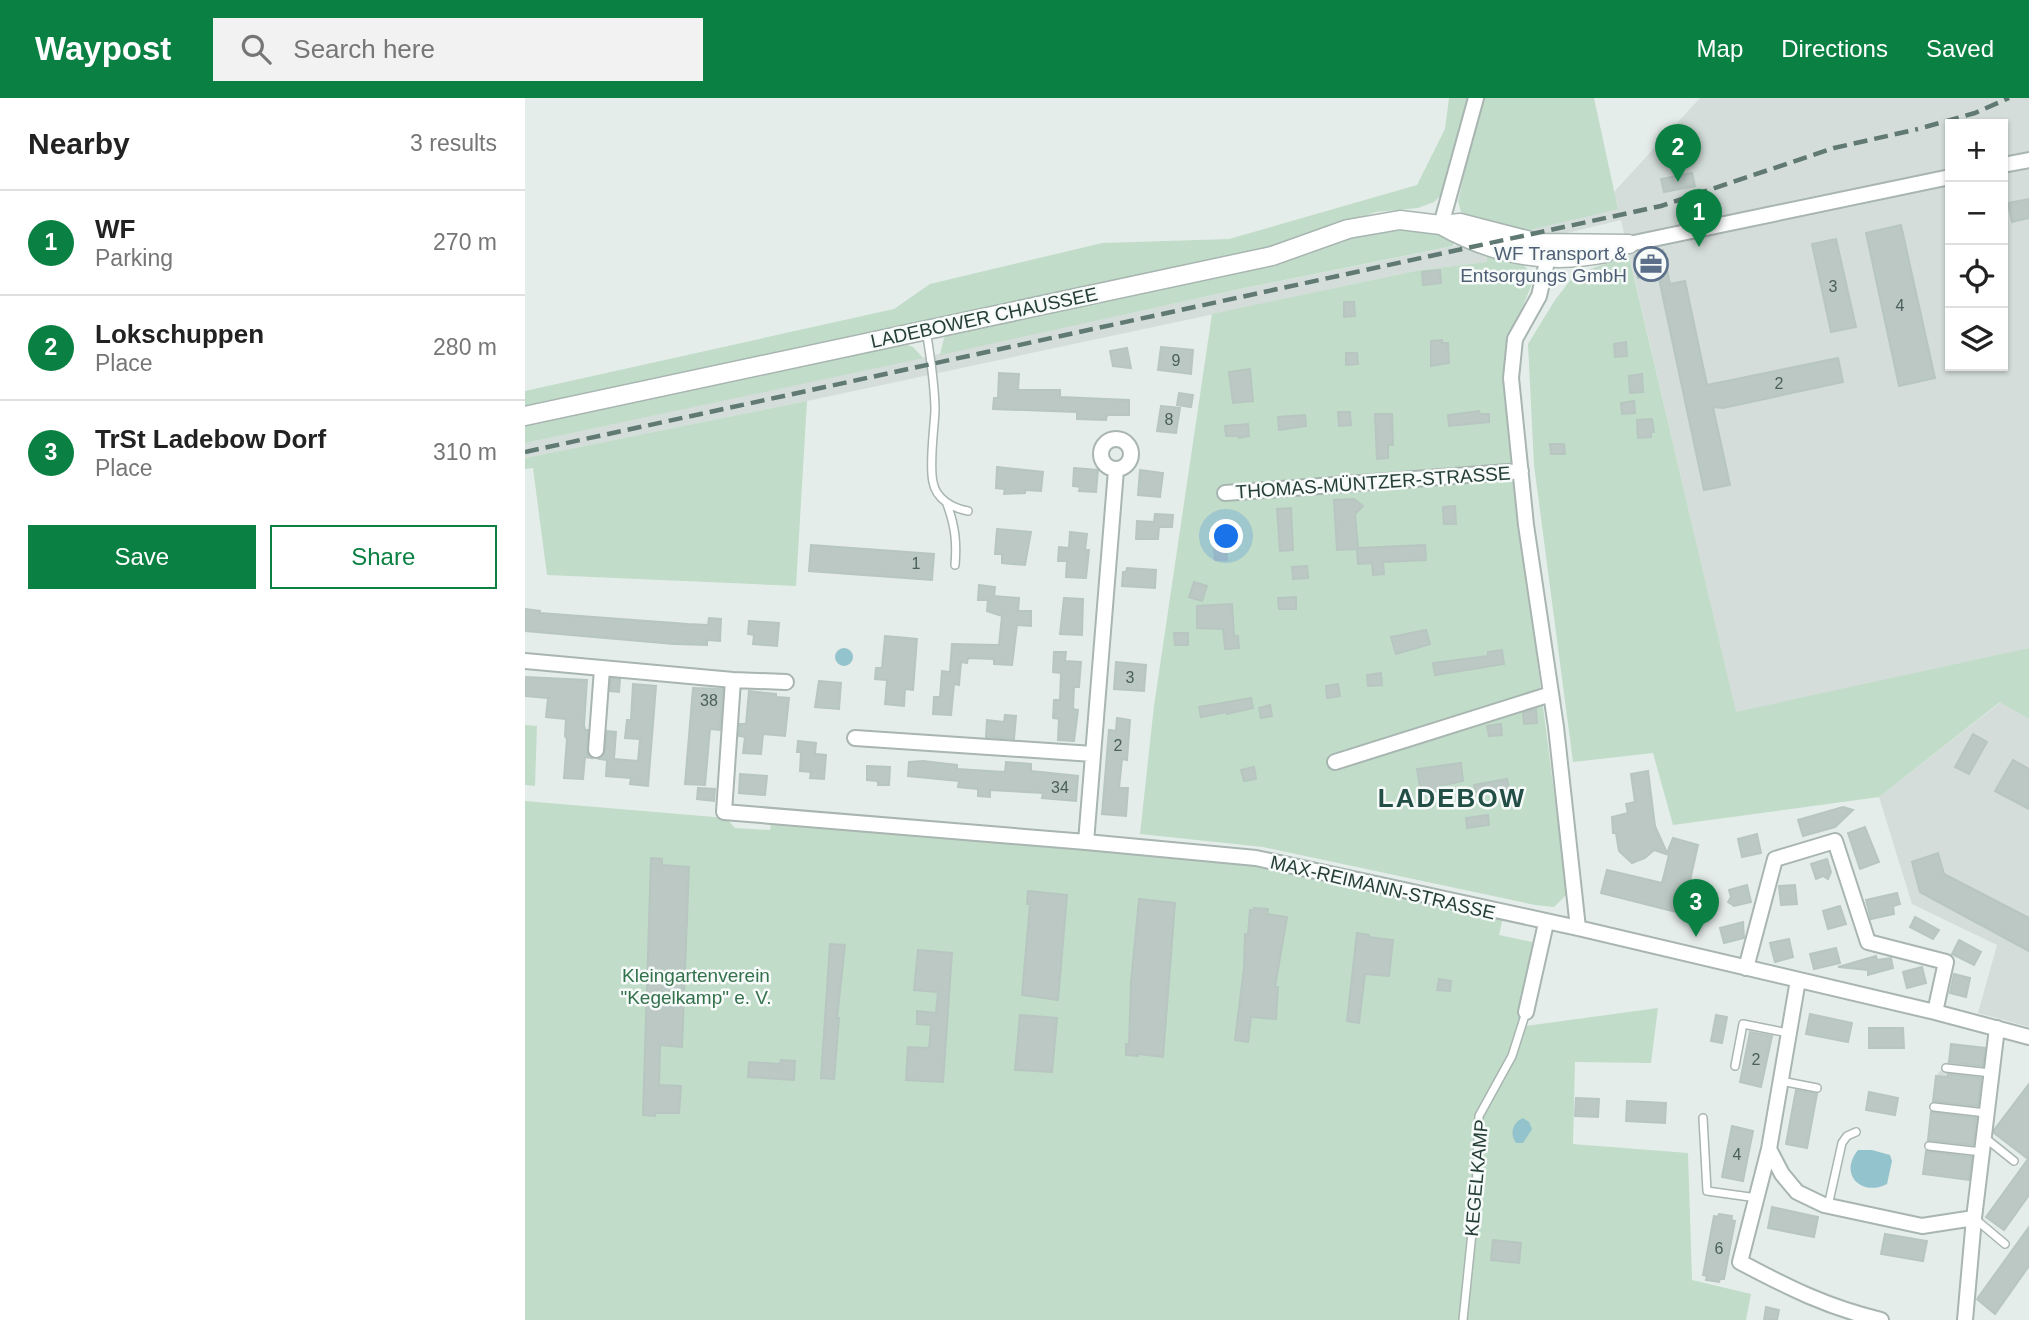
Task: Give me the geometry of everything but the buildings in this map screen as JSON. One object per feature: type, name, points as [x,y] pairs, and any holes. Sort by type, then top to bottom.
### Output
[{"type":"street","points":[[1441,225],[1476,98]]},
{"type":"street","points":[[2008,164],[2029,159]]},
{"type":"street","points":[[1629,244],[1945,178]]},
{"type":"street","name":"LADEBOWER CHAUSSEE","points":[[525,416],[1272,256],[1348,229],[1400,220],[1441,225],[1483,245],[1510,252],[1550,251],[1588,257],[1629,244]]},
{"type":"street","name":"THOMAS-MÜNTZER-STRASSE","points":[[1550,251],[1539,296],[1515,340],[1511,378],[1578,928]]},
{"type":"street","points":[[1086,842],[1116,470]]},
{"type":"street","name":"THOMAS-MÜNTZER-STRASSE","points":[[1225,493],[1521,471]]},
{"type":"street","points":[[525,661],[733,680],[786,682]]},
{"type":"street","points":[[596,750],[603,668]]},
{"type":"street","name":"MAX-REIMANN-STRASSE","points":[[733,680],[724,812],[1256,859],[1578,928],[1935,1012],[2029,1037]]},
{"type":"street","points":[[1335,762],[1551,694]]},
{"type":"street","points":[[855,738],[1093,754]]},
{"type":"street","points":[[1746,968],[1775,859],[1835,841],[1868,942],[1946,961],[1935,1012]]},
{"type":"street","name":"KEGELKAMP","points":[[1526,1012],[1546,923]]},
{"type":"street","points":[[1798,980],[1769,1149],[1740,1262],[1791,1290],[1822,1303],[1881,1320]]},
{"type":"street","points":[[1965,1320],[1974,1218],[1997,1028]]},
{"type":"street","points":[[1769,1149],[1782,1174],[1797,1192],[1828,1206],[1922,1226],[1974,1218]]},
{"type":"lane","points":[[926,329],[935,408],[933,482],[938,494],[947,503],[968,511]]},
{"type":"lane","points":[[947,503],[955,524],[955,565]]},
{"type":"lane","name":"KEGELKAMP","points":[[1463,1320],[1476,1194],[1479,1116],[1512,1056],[1526,1012]]},
{"type":"lane","points":[[1735,1066],[1743,1024],[1788,1032]]},
{"type":"lane","points":[[1946,1068],[1991,1073]]},
{"type":"lane","points":[[1780,1081],[1818,1088]]},
{"type":"lane","points":[[1934,1107],[1986,1113]]},
{"type":"lane","points":[[1703,1118],[1707,1191],[1757,1198]]},
{"type":"lane","points":[[1828,1206],[1842,1143],[1847,1136],[1856,1132]]},
{"type":"lane","points":[[1984,1137],[2014,1161]]},
{"type":"lane","points":[[1929,1146],[1982,1152]]},
{"type":"lane","points":[[1974,1218],[2005,1244]]},
{"type":"shaded area","points":[[1700,98],[2029,98],[2029,648],[1736,713],[1621,220],[1487,252],[1488,262],[1420,270],[807,401],[525,458],[525,443],[1241,289],[1514,234],[1618,208],[1614,192]]},
{"type":"shaded area","points":[[2001,702],[2029,719],[2029,1027],[1978,1013],[1997,945],[1912,904],[1879,797]]},
{"type":"shaded area","points":[[1952,1044],[1988,1048],[1972,1180],[1923,1174],[1936,1076],[1950,1059]]},
{"type":"green space","points":[[1449,98],[1469,98],[1442,194],[1434,202],[1418,208],[1376,212],[1270,248],[525,408],[525,391],[894,309],[930,284],[1102,243],[1229,239],[1417,185],[1445,129]]},
{"type":"green space","points":[[1482,98],[1594,98],[1618,209],[1514,234],[1472,222],[1461,212],[1458,201]]},
{"type":"green space","points":[[1378,230],[1419,231],[1455,239],[1453,246],[1240,289],[940,355],[944,338],[952,331]]},
{"type":"green space","points":[[1487,252],[1520,263],[1534,279],[1506,347],[1504,368],[1514,452],[1511,458],[1567,894],[1554,907],[1535,905],[1263,847],[1140,834],[1154,706],[1212,314],[1420,270],[1487,262]]},
{"type":"green space","points":[[1629,256],[1736,712],[2029,648],[2029,719],[2000,702],[1879,797],[1673,825],[1653,753],[1573,762],[1534,465],[1528,344],[1555,300],[1575,274]]},
{"type":"green space","points":[[900,342],[913,347],[923,358],[525,443],[525,424]]},
{"type":"green space","points":[[807,401],[796,586],[547,575],[533,468],[525,469],[525,458]]},
{"type":"green space","points":[[525,725],[537,726],[535,786],[525,785]]},
{"type":"green space","name":"Kleingartenverein \"Kegelkamp\" e. V.","points":[[525,801],[726,818],[735,828],[770,830],[771,824],[1085,847],[1274,866],[1503,917],[1499,935],[1537,943],[1518,1027],[1658,1008],[1651,1063],[1575,1062],[1573,1144],[1688,1153],[1692,1280],[1751,1294],[1746,1320],[525,1320]]},
{"type":"water","points":[[844,648],[850,651],[853,657],[850,663],[844,666],[838,663],[835,657],[838,651]]},
{"type":"water","points":[[1523,1118],[1529,1122],[1532,1129],[1523,1143],[1516,1143],[1513,1129]]},
{"type":"water","points":[[1858,1150],[1872,1150],[1890,1155],[1892,1161],[1887,1184],[1869,1188],[1856,1181],[1851,1168],[1852,1159]]},
{"type":"railway","points":[[1925,127],[1975,113],[2009,98]]},
{"type":"railway","points":[[525,452],[1661,206],[1834,148],[1918,129]]},
{"type":"place","name":"Lokschuppen","points":[[1678,182]]},
{"type":"place","name":"WF","points":[[1699,247]]},
{"type":"place","name":"WF Transport & Entsorgungs GmbH","points":[[1651,264]]},
{"type":"place","name":"TrSt Ladebow Dorf","points":[[1696,937]]},
{"type":"district","name":"LADEBOW","points":[[1452,798]]}]
